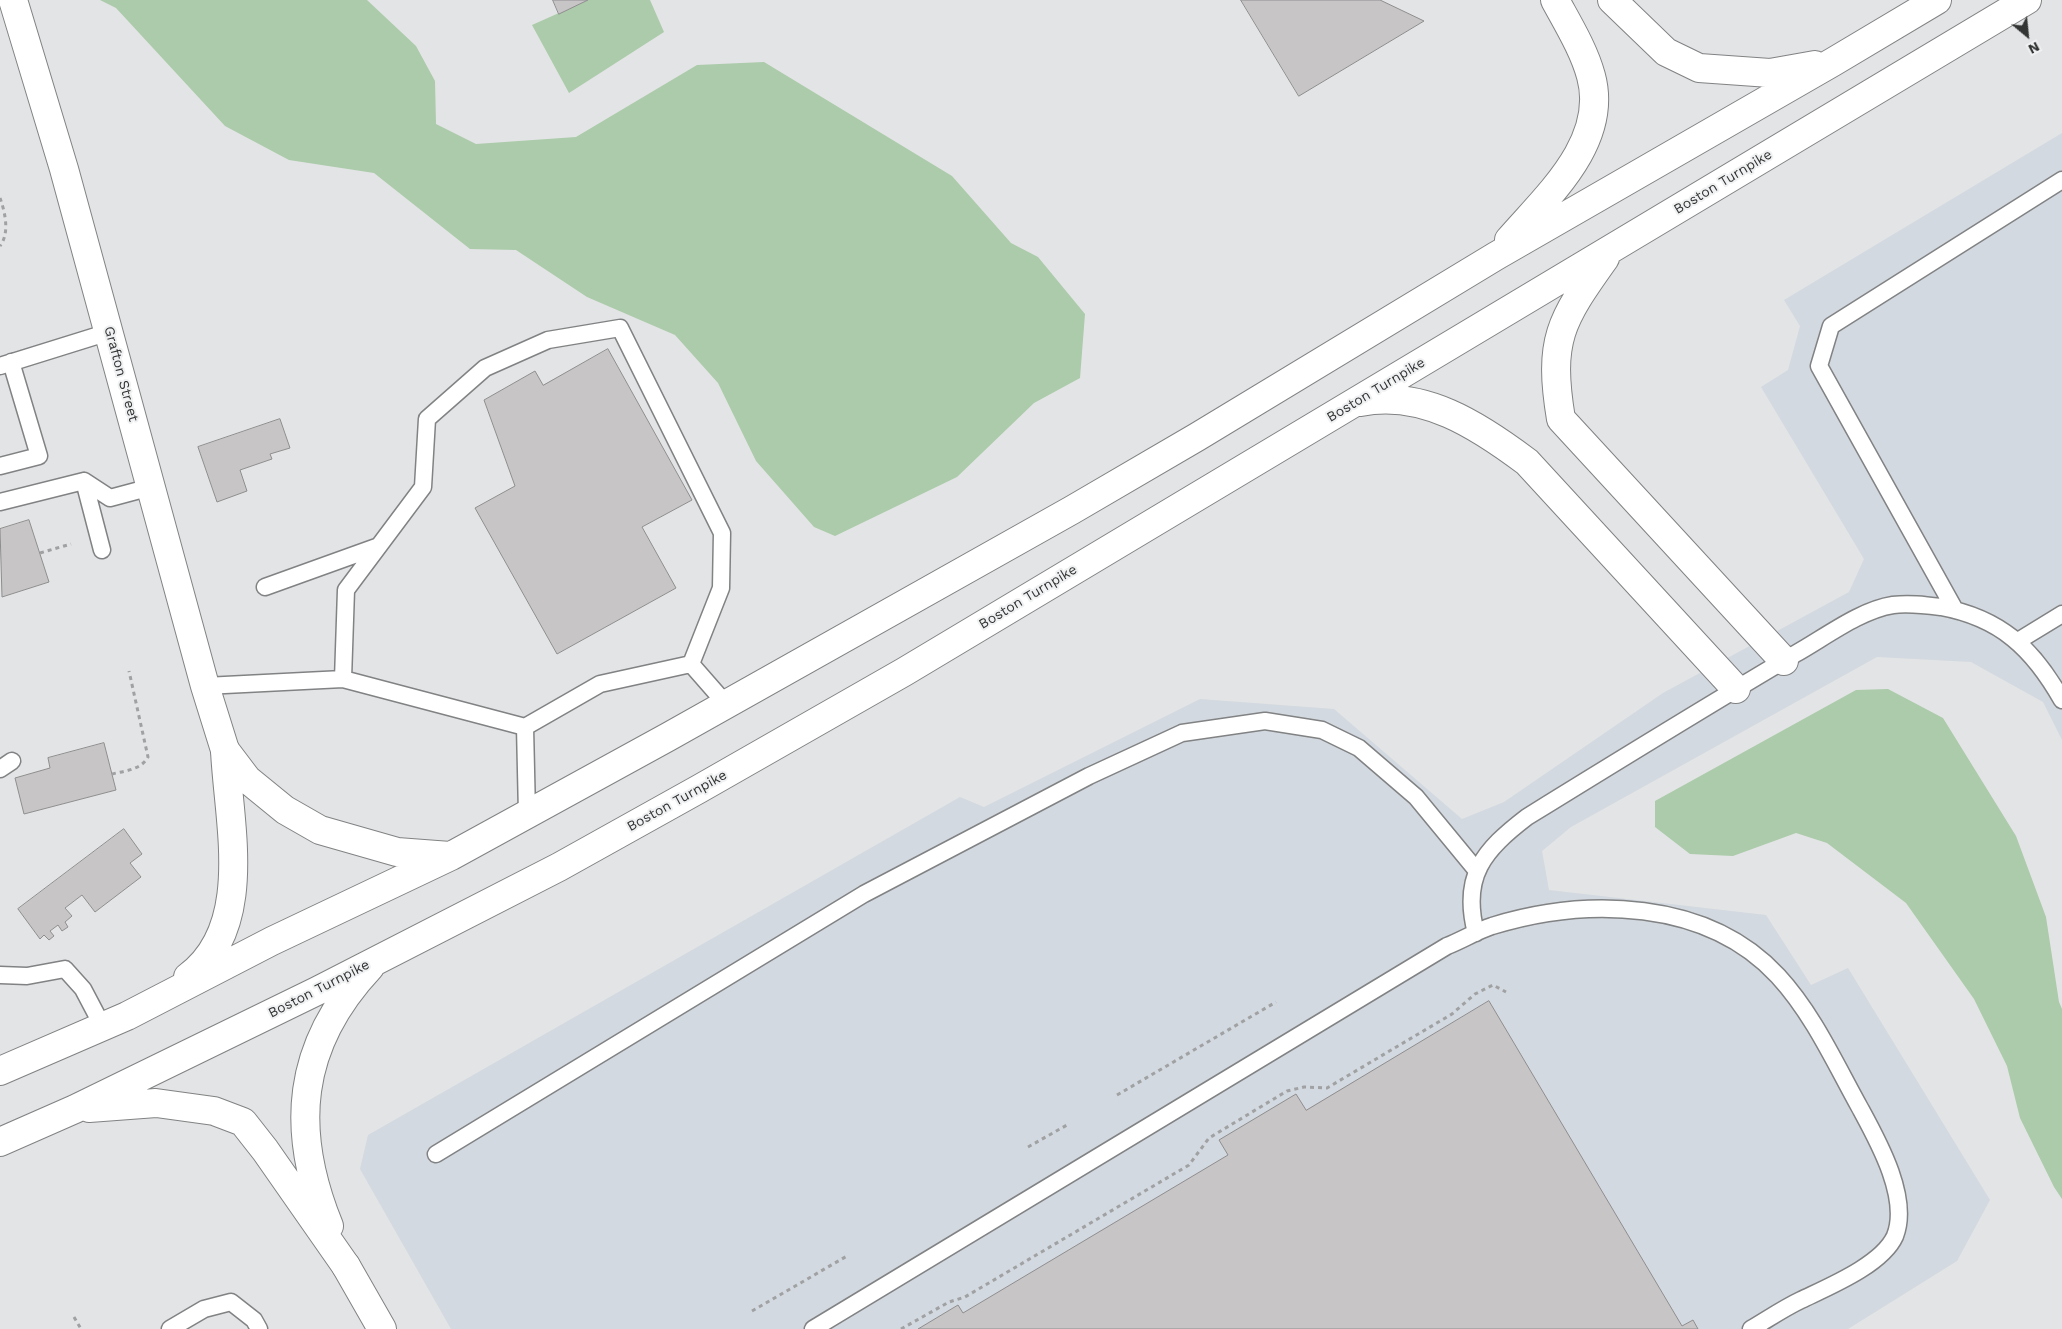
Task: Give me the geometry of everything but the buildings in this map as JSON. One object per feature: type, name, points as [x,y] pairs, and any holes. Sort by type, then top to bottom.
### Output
[{"type":"main road","name":"Grafton Street","points":[[13,0],[64,169],[204,686],[225,750]]},
{"type":"main road","points":[[1496,256],[1572,167],[1588,134],[1593,111],[1591,77],[1555,0]]},
{"type":"main road","points":[[1612,0],[1666,52],[1699,68],[1770,73],[1833,62]]},
{"type":"main road","points":[[0,1071],[103,1027],[307,924],[451,856],[726,704],[1072,510],[1496,256],[1937,0]]},
{"type":"main road","name":"Boston Turnpike","points":[[0,1142],[75,1109],[317,991],[559,867],[751,760],[904,672],[2027,0]]},
{"type":"main road","points":[[1611,249],[1578,296],[1558,338],[1555,382],[1561,419],[1784,661]]},
{"type":"main road","points":[[1354,403],[1385,400],[1431,406],[1455,416],[1505,445],[1527,462],[1736,689]]},
{"type":"main road","points":[[225,750],[247,779],[285,810],[320,830],[397,852],[451,856]]},
{"type":"main road","points":[[165,996],[198,970],[214,947],[227,919],[232,890],[233,836],[226,790],[225,750]]},
{"type":"main road","points":[[346,1266],[322,1208],[306,1150],[306,1082],[319,1045],[332,1020],[355,986],[379,958]]},
{"type":"main road","points":[[75,1109],[156,1103],[214,1111],[242,1122],[265,1150],[346,1266],[382,1329]]},
{"type":"lane","points":[[1955,610],[1819,366],[1831,326],[2062,180]]},
{"type":"lane","points":[[344,679],[346,590],[423,487],[427,419],[486,368],[548,340],[620,328],[722,533],[721,588],[691,664]]},
{"type":"lane","points":[[0,466],[39,456],[6,364],[109,332]]},
{"type":"lane","points":[[0,502],[84,481],[110,498],[151,487]]},
{"type":"lane","points":[[84,481],[102,550]]},
{"type":"lane","points":[[265,587],[379,546]]},
{"type":"lane","points":[[1476,933],[1470,903],[1477,871],[1494,844],[1527,817],[1736,689],[1880,608],[1920,604],[1955,610],[1995,625],[2018,641],[2038,663],[2062,700]]},
{"type":"lane","points":[[2018,641],[2062,614]]},
{"type":"lane","points":[[691,664],[726,704]]},
{"type":"lane","points":[[204,686],[344,679],[526,727],[600,684],[691,664]]},
{"type":"lane","points":[[436,1154],[864,894],[1089,776],[1182,733],[1265,721],[1322,730],[1359,748],[1416,797],[1477,871]]},
{"type":"lane","points":[[526,727],[527,814]]},
{"type":"lane","points":[[813,1329],[1420,963],[1476,933],[1513,921],[1576,911],[1615,909],[1661,914],[1698,924],[1723,935],[1761,960],[1791,991],[1827,1048],[1880,1147],[1897,1194],[1898,1225],[1894,1237],[1885,1250],[1842,1280],[1751,1329]]},
{"type":"lane","points":[[0,975],[27,976],[65,968],[83,989],[103,1027]]},
{"type":"lane","points":[[170,1329],[204,1309],[231,1302],[254,1320],[259,1329]]},
{"type":"path","points":[[0,198],[6,216],[3,242],[0,246]]},
{"type":"path","points":[[112,774],[138,767],[145,763],[148,757],[129,671]]},
{"type":"path","points":[[901,1329],[949,1302],[965,1297],[1189,1165],[1209,1138],[1287,1091],[1304,1087],[1326,1088],[1452,1014],[1475,994],[1493,985],[1506,992]]},
{"type":"path","points":[[1117,1095],[1276,1002]]},
{"type":"path","points":[[1028,1147],[1066,1125]]},
{"type":"path","points":[[752,1311],[847,1256]]},
{"type":"path","points":[[74,1317],[81,1329]]},
{"type":"shaded area","points":[[2062,133],[2062,740],[2043,702],[1971,662],[1877,657],[1571,827],[1542,851],[1549,890],[1766,915],[1811,985],[1848,968],[1990,1200],[1957,1261],[1848,1329],[451,1329],[360,1169],[368,1135],[960,797],[984,807],[1200,699],[1334,709],[1462,819],[1504,802],[1663,693],[1849,592],[1864,559],[1761,387],[1788,370],[1800,326],[1784,300]]},
{"type":"green space","points":[[100,0],[367,0],[416,46],[435,81],[436,124],[476,144],[576,137],[697,65],[764,62],[952,176],[1011,243],[1038,257],[1085,314],[1080,378],[1034,403],[957,477],[835,536],[814,527],[756,461],[718,383],[675,335],[587,297],[516,250],[470,249],[374,173],[289,160],[225,126],[116,8]]},
{"type":"green space","points":[[588,0],[650,0],[664,32],[569,93],[532,25]]},
{"type":"green space","points":[[1888,689],[1943,718],[2016,836],[2046,917],[2059,1002],[2062,1009],[2062,1199],[2054,1187],[2020,1118],[2007,1066],[1974,999],[1906,903],[1827,843],[1796,833],[1733,856],[1690,854],[1655,827],[1655,801],[1856,690]]}]
